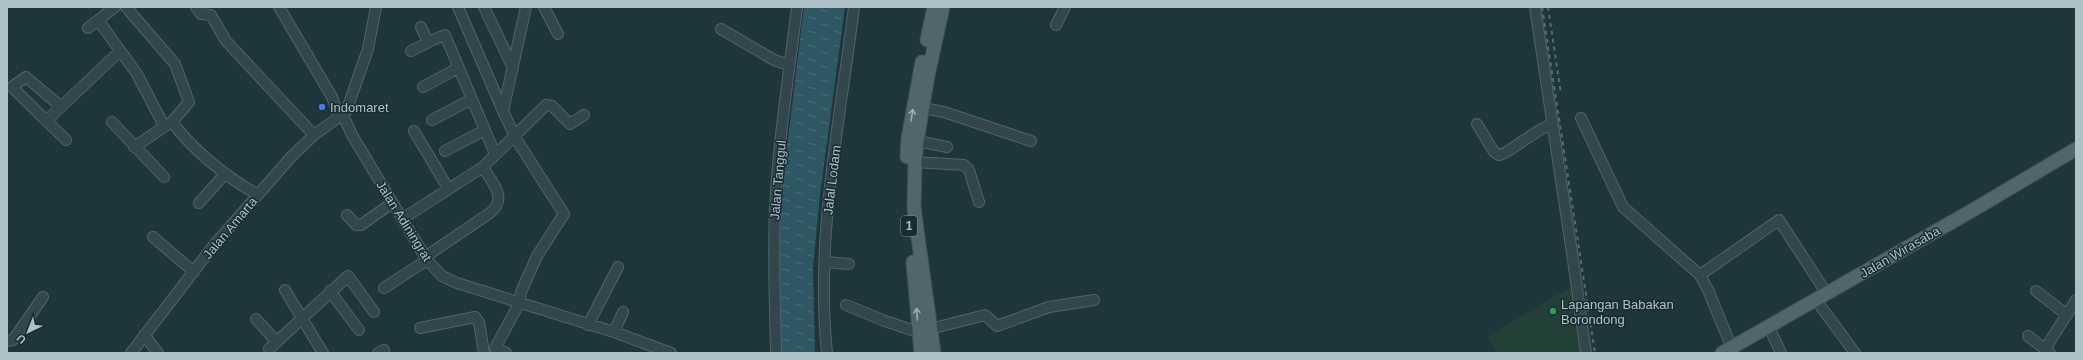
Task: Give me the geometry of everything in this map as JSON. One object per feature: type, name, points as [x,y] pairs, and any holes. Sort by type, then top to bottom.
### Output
[{"type":"main road","name":"1","points":[[921,353],[924,330],[914,208],[915,162],[919,103],[934,7]]},
{"type":"main road","name":"1","points":[[934,353],[924,330],[907,209],[906,162],[908,139],[919,103],[943,7]]},
{"type":"main road","name":"Jalan Wirasaba","points":[[1729,351],[2076,149]]},
{"type":"street","points":[[88,28],[115,7]]},
{"type":"street","points":[[126,7],[171,59],[178,70],[180,80],[189,102],[168,124],[134,147]]},
{"type":"street","points":[[196,7],[201,14],[211,15],[226,41],[314,134]]},
{"type":"street","name":"Jalan Adiningrat","points":[[280,7],[352,135],[426,259],[448,279],[519,304],[614,332],[671,353]]},
{"type":"street","points":[[341,116],[348,108],[368,49],[376,7]]},
{"type":"street","points":[[458,7],[514,135],[564,212],[537,256],[522,292],[519,304],[496,350],[506,353]]},
{"type":"street","points":[[484,7],[513,68]]},
{"type":"street","points":[[503,112],[526,7]]},
{"type":"street","points":[[544,7],[558,34]]},
{"type":"street","name":"Jalan Tanggul","points":[[776,353],[774,258],[775,209],[789,65],[797,7]]},
{"type":"street","name":"Jalal Lodam","points":[[827,353],[825,262],[826,230],[854,7]]},
{"type":"street","points":[[1056,25],[1065,7]]},
{"type":"street","points":[[1535,7],[1586,353]]},
{"type":"street","points":[[98,20],[137,74],[168,124],[225,174],[258,195]]},
{"type":"street","points":[[421,28],[426,40],[429,42]]},
{"type":"street","points":[[721,29],[774,60],[789,65]]},
{"type":"street","points":[[411,51],[445,35],[495,154]]},
{"type":"street","points":[[46,121],[60,106],[120,51]]},
{"type":"street","points":[[423,87],[458,68]]},
{"type":"street","points":[[60,106],[26,77],[12,86],[13,91],[66,140]]},
{"type":"street","points":[[432,120],[472,99]]},
{"type":"street","points":[[919,103],[1031,141]]},
{"type":"street","points":[[402,219],[448,188],[483,167],[514,135],[548,105],[555,108],[570,124],[584,115]]},
{"type":"street","name":"Jalan Amarta","points":[[131,353],[194,272],[290,157],[314,134],[341,116]]},
{"type":"street","points":[[1581,118],[1623,207],[1700,275],[1708,290],[1729,351]]},
{"type":"street","points":[[112,122],[164,177]]},
{"type":"street","points":[[1477,124],[1494,152],[1499,155],[1505,153],[1553,123]]},
{"type":"street","points":[[445,150],[485,130]]},
{"type":"street","points":[[414,131],[448,188]]},
{"type":"street","points":[[916,141],[947,147]]},
{"type":"street","points":[[915,162],[964,165],[969,170],[979,202]]},
{"type":"street","points":[[384,288],[490,213],[499,204],[500,197],[483,167]]},
{"type":"street","points":[[198,202],[225,174]]},
{"type":"street","points":[[347,215],[356,224],[361,225],[392,203]]},
{"type":"street","points":[[1700,275],[1776,220],[1779,220],[1821,297],[1855,353]]},
{"type":"street","points":[[154,237],[194,272]]},
{"type":"street","points":[[825,262],[849,264]]},
{"type":"street","points":[[588,325],[618,267]]},
{"type":"street","points":[[269,349],[349,276],[374,312]]},
{"type":"street","points":[[285,290],[323,353]]},
{"type":"street","points":[[2036,291],[2067,315]]},
{"type":"street","points":[[330,292],[359,330]]},
{"type":"street","points":[[7,341],[13,340],[43,297]]},
{"type":"street","points":[[846,305],[885,321],[924,330],[985,315],[997,326],[1049,307],[1094,300]]},
{"type":"street","points":[[2028,336],[2047,351],[2076,300]]},
{"type":"street","points":[[614,332],[623,312]]},
{"type":"street","points":[[420,328],[475,317],[479,322],[480,352]]},
{"type":"street","points":[[256,320],[276,341]]},
{"type":"street","points":[[1769,327],[1781,353]]},
{"type":"street","points":[[144,335],[158,353]]},
{"type":"green space","name":"Lapangan Babakan Borondong","points":[[1572,286],[1582,353],[1497,353],[1488,336]]},
{"type":"water","points":[[804,7],[845,7],[820,195],[813,267],[815,353],[779,353],[778,255],[784,172]]},
{"type":"railway","points":[[1542,7],[1595,353]]},
{"type":"railway","points":[[1548,7],[1561,94]]},
{"type":"place","name":"Indomaret","points":[[322,107]]},
{"type":"place","name":"Lapangan Babakan Borondong","points":[[1553,311]]}]
